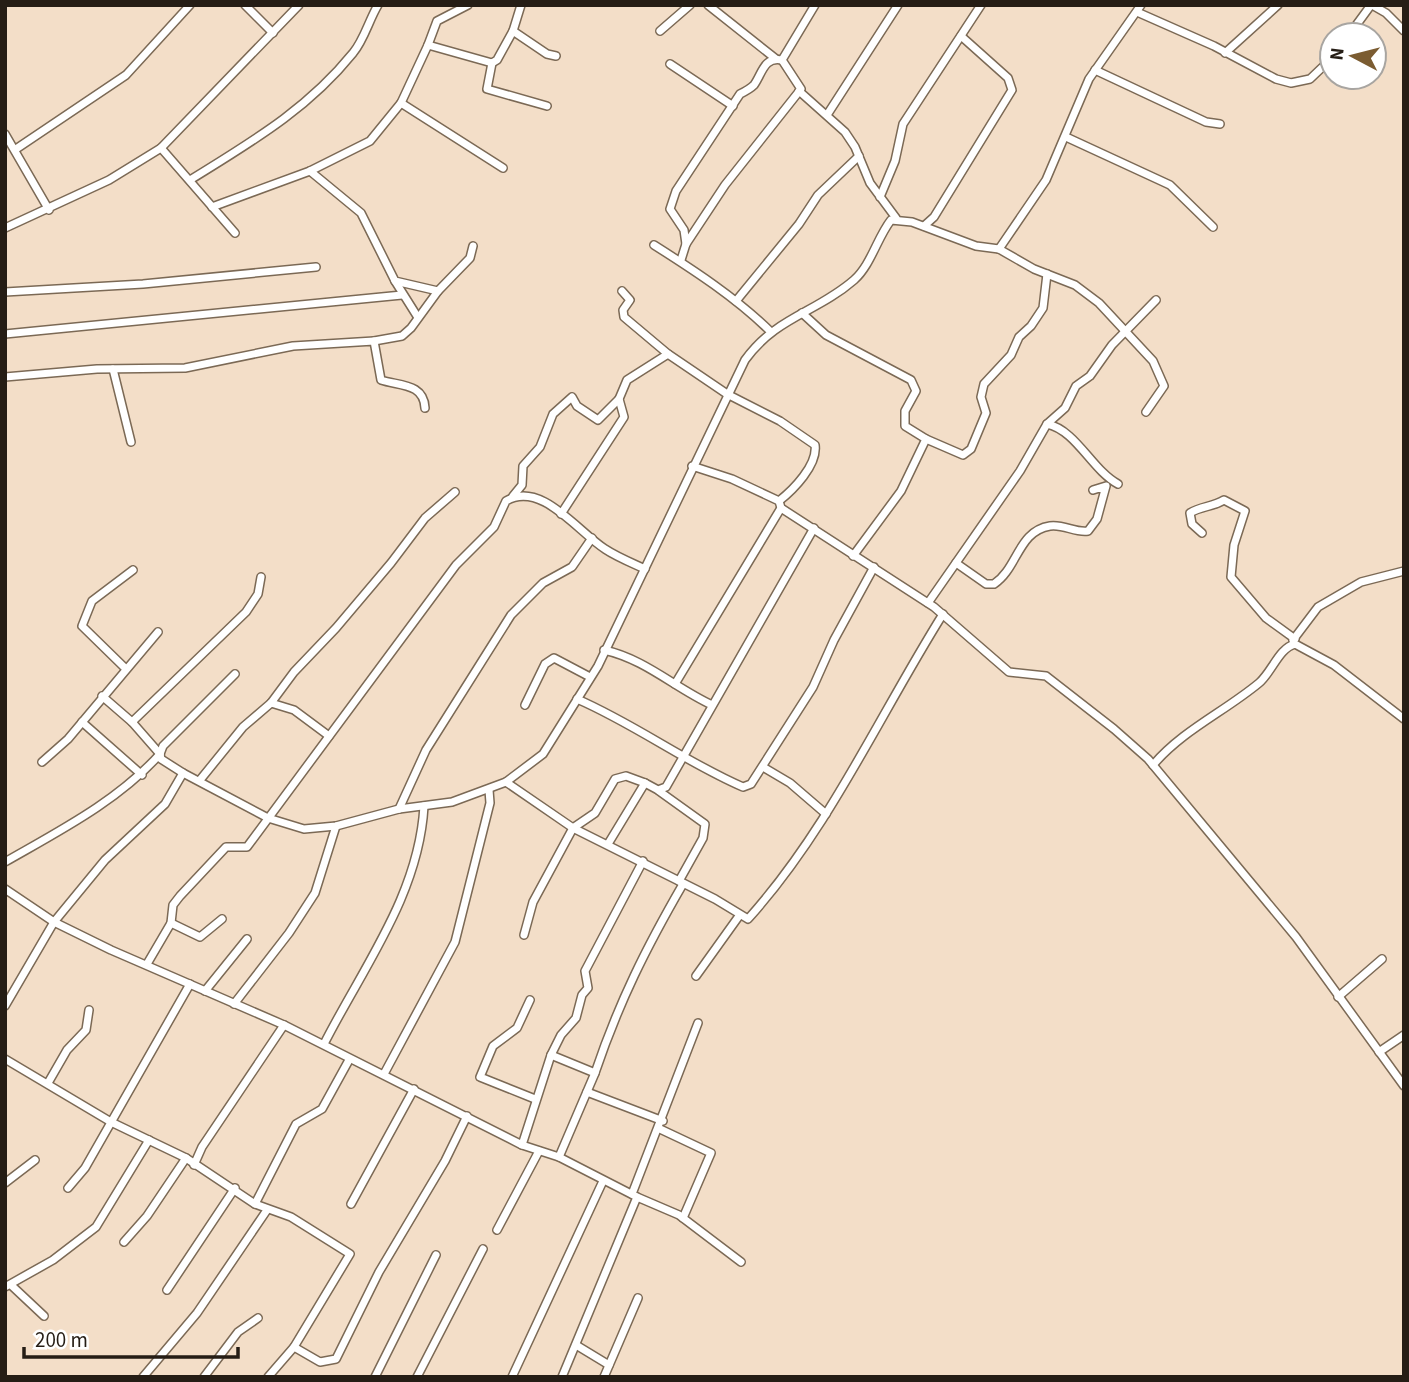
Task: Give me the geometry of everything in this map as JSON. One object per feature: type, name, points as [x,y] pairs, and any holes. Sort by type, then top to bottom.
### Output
[{"type":"street","points":[[16,149],[126,75],[190,5]]},
{"type":"street","points":[[245,5],[273,33]]},
{"type":"street","points":[[5,228],[109,180],[161,148],[299,5]]},
{"type":"street","points":[[190,180],[287,120],[320,90],[355,51],[378,5]]},
{"type":"street","points":[[212,207],[310,171],[370,141],[401,103],[436,22],[468,5]]},
{"type":"street","points":[[428,45],[492,62],[497,60],[513,31],[521,5]]},
{"type":"street","points":[[660,31],[690,5]]},
{"type":"street","points":[[708,5],[779,59],[799,91],[845,132],[859,156],[870,184],[896,218],[976,246],[999,249],[1075,285],[1099,303],[1153,361],[1164,386],[1146,412]]},
{"type":"street","points":[[686,244],[684,230],[670,209],[671,201],[740,94],[754,86],[759,72],[779,59],[815,5]]},
{"type":"street","points":[[828,115],[898,5]]},
{"type":"street","points":[[880,197],[895,162],[902,124],[981,5]]},
{"type":"street","points":[[1225,53],[1278,5]]},
{"type":"street","points":[[1360,21],[1372,5],[1386,13],[1404,31]]},
{"type":"street","points":[[999,249],[1046,180],[1095,70],[1139,8],[1276,79],[1291,83],[1310,79],[1318,71]]},
{"type":"street","points":[[513,31],[547,54],[556,55]]},
{"type":"street","points":[[924,226],[934,217],[1012,90],[1008,78],[961,36]]},
{"type":"street","points":[[492,62],[487,89],[547,106]]},
{"type":"street","points":[[670,64],[733,106]]},
{"type":"street","points":[[1095,70],[1206,122],[1220,124]]},
{"type":"street","points":[[681,260],[686,244],[725,185],[799,91]]},
{"type":"street","points":[[401,103],[503,168]]},
{"type":"street","points":[[5,134],[49,209]]},
{"type":"street","points":[[1066,137],[1170,185],[1213,227]]},
{"type":"street","points":[[161,148],[235,233]]},
{"type":"street","points":[[736,301],[799,224],[818,195],[859,156]]},
{"type":"street","points":[[310,171],[361,213],[402,295],[418,316]]},
{"type":"street","points":[[102,696],[132,722],[160,754],[161,759],[268,818],[304,829],[336,826],[400,809],[462,800],[506,782],[538,760],[590,677],[745,360],[770,331],[831,298],[857,277],[884,229],[896,218]]},
{"type":"street","points":[[654,245],[681,260],[736,301],[770,331]]},
{"type":"street","points":[[5,377],[113,369],[185,368],[293,346],[374,341],[402,336],[438,290],[470,258],[473,246]]},
{"type":"street","points":[[5,292],[143,284],[316,267]]},
{"type":"street","points":[[802,313],[827,335],[911,380],[916,391],[905,411],[905,426],[926,439],[963,455],[971,449],[986,413],[981,397],[984,384],[1011,355],[1019,337],[1044,308],[1047,274]]},
{"type":"street","points":[[395,281],[438,290]]},
{"type":"street","points":[[622,291],[630,300],[623,310],[624,317],[668,354],[727,394],[780,421],[815,445],[816,454],[801,480],[780,505],[675,684]]},
{"type":"street","points":[[5,334],[402,295]]},
{"type":"street","points":[[928,603],[1020,471],[1048,424],[1065,408],[1076,386],[1090,376],[1112,345],[1156,300]]},
{"type":"street","points":[[374,341],[381,380],[410,385],[419,392],[425,408]]},
{"type":"street","points":[[147,964],[171,923],[173,905],[180,896],[226,847],[247,847],[456,565],[494,527],[502,506],[522,485],[523,466],[540,447],[553,414],[572,397],[577,406],[598,420],[619,399],[627,380],[668,354]]},
{"type":"street","points":[[113,369],[131,442]]},
{"type":"street","points":[[561,514],[624,417],[619,399]]},
{"type":"street","points":[[1048,424],[1063,430],[1104,477],[1118,484]]},
{"type":"street","points":[[853,556],[901,491],[926,439]]},
{"type":"street","points":[[692,466],[732,479],[780,505],[853,556],[928,603],[1009,672],[1046,676],[1114,729],[1153,765],[1241,869],[1313,959],[1404,1086]]},
{"type":"street","points":[[956,563],[986,584],[994,584],[1015,560],[1026,538],[1036,530],[1063,526],[1088,531],[1097,519],[1106,486],[1093,490]]},
{"type":"street","points":[[200,780],[251,717],[271,703],[293,672],[391,564],[425,519],[455,492]]},
{"type":"street","points":[[513,496],[534,497],[592,538],[645,569]]},
{"type":"street","points":[[1202,533],[1192,524],[1191,513],[1198,508],[1214,506],[1224,500],[1245,511],[1234,545],[1231,577],[1266,618],[1294,639]]},
{"type":"street","points":[[658,790],[667,787],[814,528]]},
{"type":"street","points":[[400,809],[426,750],[511,615],[543,583],[572,567],[592,538]]},
{"type":"street","points":[[577,699],[625,722],[682,758],[743,787],[751,784],[813,687],[834,640],[874,567]]},
{"type":"street","points":[[126,669],[82,626],[92,601],[133,570]]},
{"type":"street","points":[[1153,765],[1168,748],[1196,725],[1271,673],[1318,607],[1361,582],[1404,571]]},
{"type":"street","points":[[132,722],[246,612],[258,594],[261,576]]},
{"type":"street","points":[[506,782],[572,828],[643,861],[748,919],[763,903],[826,814],[943,614]]},
{"type":"street","points":[[42,762],[82,722],[158,632]]},
{"type":"street","points":[[1288,646],[1295,644],[1318,654],[1404,719]]},
{"type":"street","points":[[604,650],[647,667],[712,705]]},
{"type":"street","points":[[525,705],[545,664],[554,658],[590,677]]},
{"type":"street","points":[[5,862],[85,815],[142,775],[160,754],[163,746],[235,674]]},
{"type":"street","points":[[271,703],[294,710],[329,736]]},
{"type":"street","points":[[82,722],[142,775]]},
{"type":"street","points":[[763,767],[790,783],[826,814]]},
{"type":"street","points":[[5,1006],[54,922],[105,860],[165,804],[183,773]]},
{"type":"street","points":[[524,935],[533,902],[572,828],[595,813],[615,779],[626,776],[645,783],[705,824],[704,838],[638,963],[614,1017],[595,1073],[559,1157]]},
{"type":"street","points":[[608,844],[645,783]]},
{"type":"street","points":[[384,1074],[454,942],[490,803],[489,790]]},
{"type":"street","points":[[324,1044],[396,912],[417,853],[424,806]]},
{"type":"street","points":[[234,1004],[289,933],[315,893],[336,826]]},
{"type":"street","points":[[522,1145],[551,1055],[561,1035],[576,1018],[582,995],[589,988],[585,971],[643,861]]},
{"type":"street","points":[[5,889],[54,922],[284,1025],[522,1145],[559,1157],[603,1181],[683,1218],[741,1262]]},
{"type":"street","points":[[696,976],[740,916]]},
{"type":"street","points":[[171,923],[200,937],[222,919]]},
{"type":"street","points":[[205,991],[247,939]]},
{"type":"street","points":[[1338,997],[1381,959]]},
{"type":"street","points":[[68,1188],[85,1168],[190,984]]},
{"type":"street","points":[[530,1000],[517,1028],[493,1046],[480,1077],[536,1099]]},
{"type":"street","points":[[48,1083],[67,1050],[86,1030],[89,1010]]},
{"type":"street","points":[[562,1377],[635,1196],[698,1023]]},
{"type":"street","points":[[194,1165],[215,1126],[284,1025]]},
{"type":"street","points":[[1379,1052],[1404,1035]]},
{"type":"street","points":[[551,1055],[595,1073]]},
{"type":"street","points":[[5,1059],[111,1122],[186,1158],[255,1204],[291,1217],[350,1254],[295,1348],[268,1377]]},
{"type":"street","points":[[255,1204],[296,1124],[321,1108],[349,1060]]},
{"type":"street","points":[[351,1204],[414,1089]]},
{"type":"street","points":[[587,1092],[661,1125],[711,1153],[683,1218]]},
{"type":"street","points":[[295,1348],[320,1362],[336,1359],[379,1272],[445,1161],[467,1116]]},
{"type":"street","points":[[44,1316],[8,1286],[53,1260],[96,1227],[149,1140]]},
{"type":"street","points":[[497,1230],[539,1151]]},
{"type":"street","points":[[124,1242],[148,1216],[186,1158]]},
{"type":"street","points":[[5,1183],[34,1160]]},
{"type":"street","points":[[512,1377],[603,1181]]},
{"type":"street","points":[[167,1290],[234,1188]]},
{"type":"street","points":[[143,1377],[197,1312],[267,1210]]},
{"type":"street","points":[[418,1377],[483,1249]]},
{"type":"street","points":[[375,1377],[436,1255]]},
{"type":"street","points":[[604,1377],[638,1298]]},
{"type":"street","points":[[204,1377],[238,1332],[258,1318]]},
{"type":"street","points":[[576,1345],[609,1365]]}]
